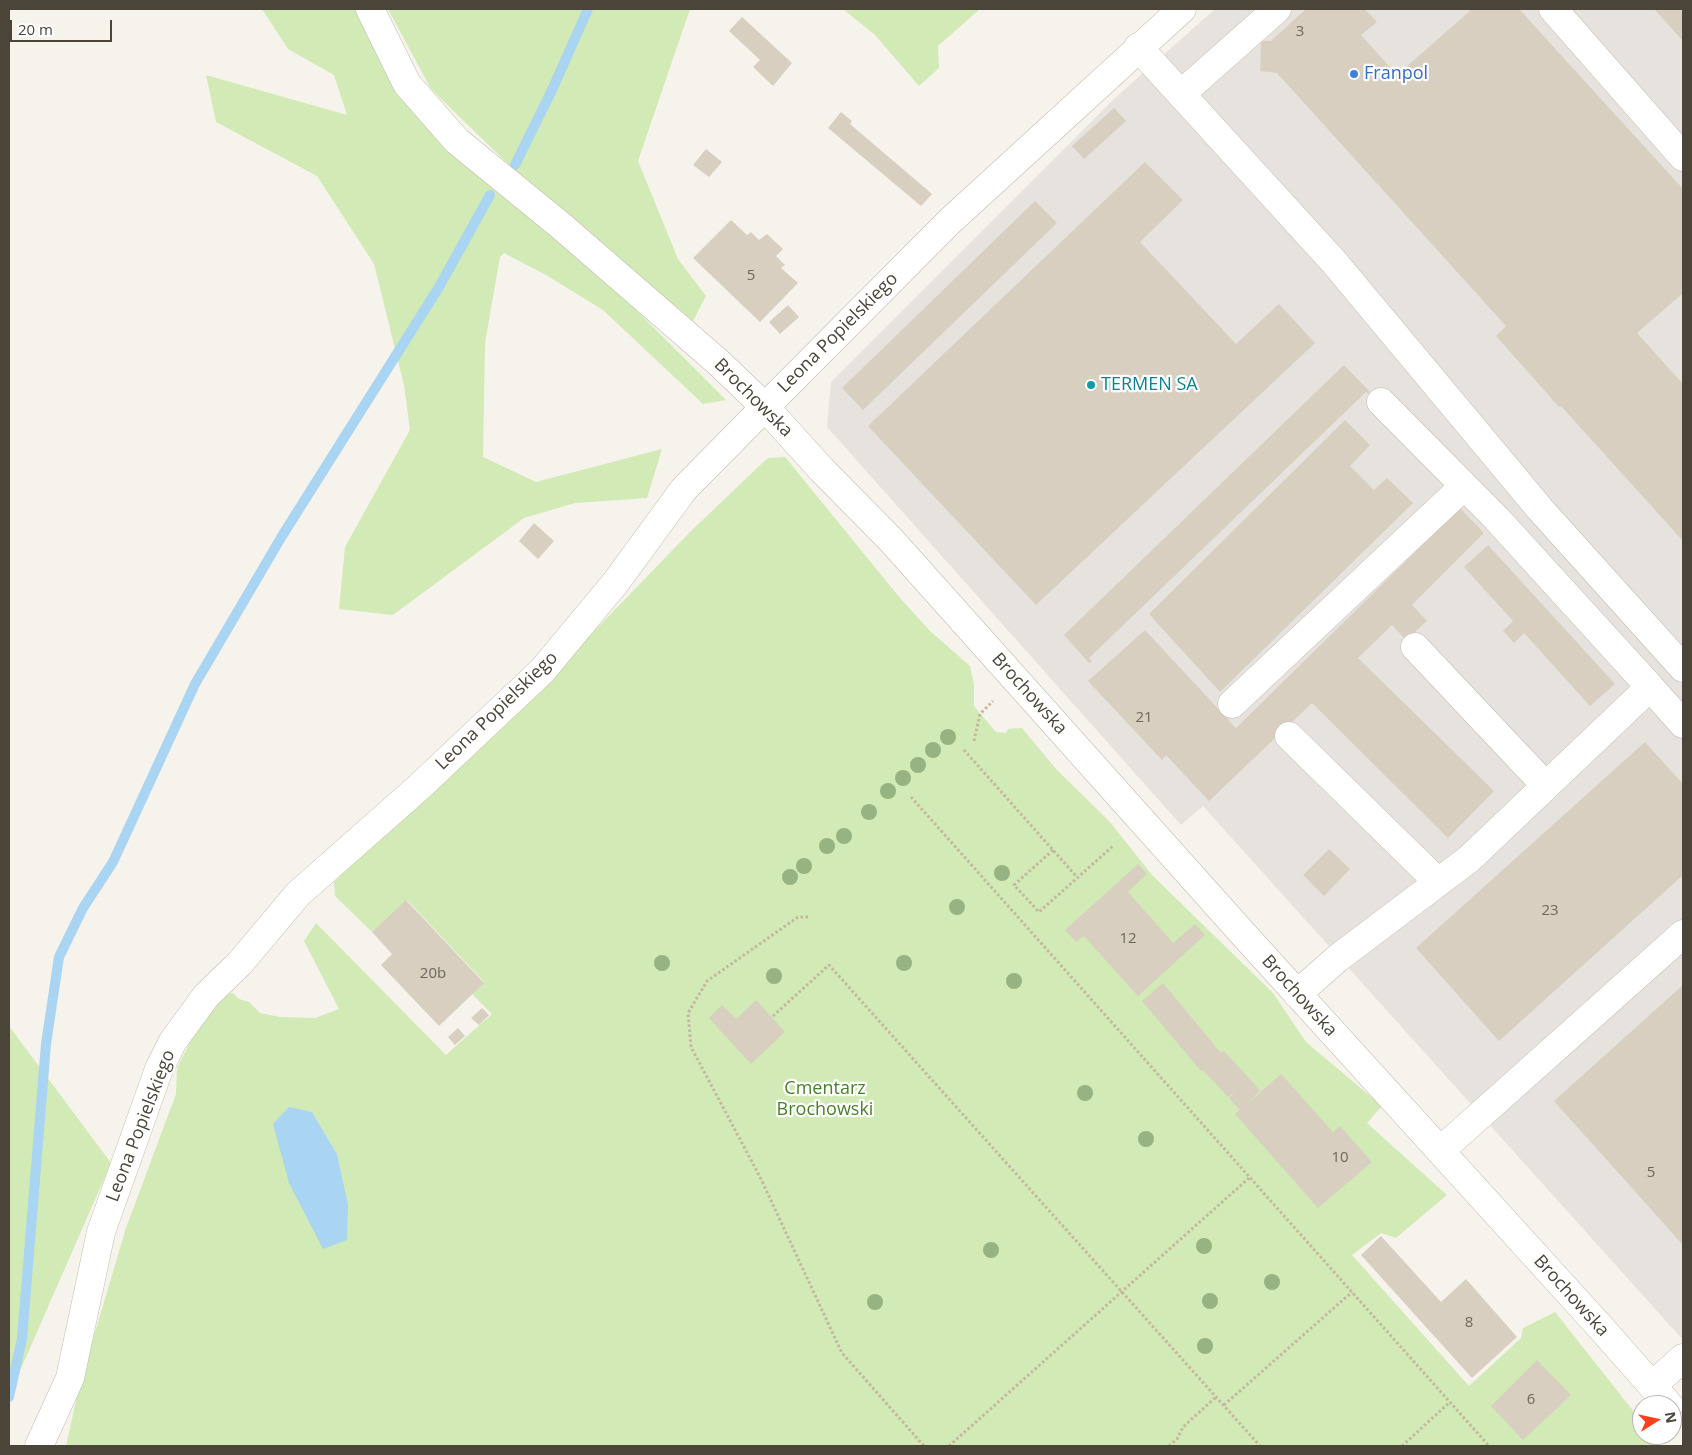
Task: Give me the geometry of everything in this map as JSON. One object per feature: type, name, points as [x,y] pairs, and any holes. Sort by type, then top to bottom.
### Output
[{"type":"street","name":"Brochowska","points":[[370,9],[407,84],[457,141],[560,225],[718,362],[765,407],[822,470],[891,540],[1659,1395]]},
{"type":"street","name":"Leona Popielskiego","points":[[39,1446],[70,1378],[101,1232],[159,1069],[173,1041],[206,996],[240,963],[298,894],[418,788],[542,671],[616,582],[684,489],[765,407],[950,221],[1138,47],[1182,9]]},
{"type":"street","points":[[1181,94],[1276,9]]},
{"type":"street","points":[[1553,9],[1683,157]]},
{"type":"street","points":[[1138,47],[1334,262],[1540,509],[1683,668]]},
{"type":"street","points":[[1380,402],[1497,519],[1683,724]]},
{"type":"street","points":[[1232,704],[1464,486]]},
{"type":"street","points":[[1415,648],[1546,786]]},
{"type":"street","points":[[1297,994],[1338,958],[1469,859],[1650,687]]},
{"type":"street","points":[[1289,736],[1438,882]]},
{"type":"street","points":[[1440,1152],[1683,934]]},
{"type":"street","points":[[1661,1395],[1683,1358]]},
{"type":"path","points":[[974,741],[980,714],[1015,679]]},
{"type":"path","points":[[964,750],[1077,878]]},
{"type":"path","points":[[911,797],[1489,1446]]},
{"type":"path","points":[[1053,850],[1014,885],[1039,912],[1113,846]]},
{"type":"path","points":[[808,917],[798,917],[707,981],[688,1013],[691,1047],[760,1177],[842,1353],[924,1446]]},
{"type":"path","points":[[773,1016],[829,965],[1260,1446]]},
{"type":"path","points":[[949,1446],[1249,1178]]},
{"type":"path","points":[[1224,1405],[1352,1292]]},
{"type":"path","points":[[1169,1446],[1177,1439],[1183,1427],[1216,1397]]},
{"type":"path","points":[[1402,1446],[1450,1402]]},
{"type":"shaded area","points":[[1215,9],[1683,9],[1683,1340],[1203,806],[1181,825],[827,427],[831,382],[1115,98]]},
{"type":"green space","points":[[262,9],[360,9],[370,37],[610,284],[726,400],[703,404],[603,310],[546,275],[504,253],[500,257],[485,343],[483,457],[536,482],[662,449],[647,498],[575,503],[524,518],[393,615],[339,609],[345,547],[410,430],[404,385],[374,264],[317,176],[216,122],[206,75],[347,115],[334,75],[288,49]]},
{"type":"green space","points":[[388,9],[690,9],[638,161],[678,259],[706,296],[693,321],[542,197],[431,89]]},
{"type":"green space","points":[[843,9],[980,9],[938,46],[939,68],[919,86],[875,35]]},
{"type":"green space","name":"Cmentarz Brochowski","points":[[785,457],[900,598],[930,631],[970,666],[974,684],[974,706],[996,732],[1006,733],[1008,729],[1022,728],[1056,769],[1109,821],[1153,876],[1273,993],[1306,1042],[1382,1106],[1367,1123],[1447,1195],[1396,1238],[1381,1233],[1352,1255],[1469,1386],[1521,1338],[1523,1328],[1555,1312],[1632,1409],[1632,1445],[1660,1446],[66,1446],[80,1383],[126,1228],[176,1094],[177,1068],[201,1021],[224,994],[233,993],[239,999],[249,1002],[260,1013],[280,1017],[315,1018],[339,1009],[304,941],[316,923],[446,1055],[492,1014],[472,994],[484,982],[407,900],[372,932],[335,896],[334,882],[577,649],[690,532],[768,458]],"holes":[[[312,1112],[337,1154],[348,1204]]]},
{"type":"green space","points":[[9,1026],[111,1163],[9,1396]]},
{"type":"water","points":[[289,1107],[312,1112],[337,1154],[348,1204],[347,1240],[323,1249],[289,1183],[273,1124]]},
{"type":"building","points":[[1306,9],[1365,9],[1377,22],[1361,35],[1397,75],[1472,9],[1519,9],[1683,189],[1683,293],[1637,333],[1683,384],[1683,541],[1496,336],[1506,326],[1277,73],[1260,71],[1261,41],[1271,41]]},
{"type":"building","points":[[1654,9],[1683,9],[1683,41]]},
{"type":"building","points":[[742,17],[792,63],[773,86],[753,67],[760,60],[729,31]]},
{"type":"building","points":[[1114,108],[1126,121],[1084,159],[1072,146]]},
{"type":"building","points":[[841,112],[852,121],[850,124],[932,194],[921,206],[828,128]]},
{"type":"building","points":[[706,149],[722,162],[709,177],[693,165]]},
{"type":"building","name":"TERMEN SA","points":[[1145,162],[1183,200],[1140,242],[1236,344],[1279,304],[1315,343],[1036,605],[868,426]]},
{"type":"building","points":[[1035,201],[1057,223],[863,410],[842,388]]},
{"type":"building","points":[[731,220],[747,235],[751,232],[759,240],[767,234],[783,249],[776,256],[785,265],[781,268],[798,283],[760,322],[693,258]]},
{"type":"building","points":[[788,305],[799,317],[780,334],[769,322]]},
{"type":"building","points":[[1344,365],[1370,392],[1368,394],[1366,392],[1089,658],[1092,661],[1089,663],[1064,635]]},
{"type":"building","points":[[1345,420],[1370,445],[1350,466],[1374,490],[1387,478],[1413,503],[1220,692],[1149,614]]},
{"type":"building","points":[[1460,508],[1484,533],[1412,605],[1427,621],[1406,640],[1392,625],[1358,658],[1494,791],[1448,838],[1312,703],[1209,801],[1166,755],[1162,760],[1088,681],[1145,630],[1236,728]]},
{"type":"building","points":[[534,523],[554,541],[538,559],[519,541]]},
{"type":"building","points":[[1488,545],[1615,684],[1590,706],[1524,633],[1514,643],[1503,631],[1513,621],[1464,567]]},
{"type":"building","points":[[1645,742],[1683,784],[1683,875],[1499,1041],[1416,948]]},
{"type":"building","points":[[1329,849],[1350,869],[1324,896],[1303,875]]},
{"type":"building","points":[[1138,864],[1147,874],[1128,892],[1173,943],[1195,924],[1205,935],[1138,996],[1084,936],[1076,942],[1065,930]]},
{"type":"building","points":[[406,900],[484,983],[439,1026],[381,965],[392,954],[372,932]]},
{"type":"building","points":[[1163,983],[1221,1053],[1224,1051],[1260,1090],[1246,1105],[1281,1074],[1333,1132],[1340,1126],[1372,1162],[1318,1208],[1235,1114],[1240,1110],[1229,1098],[1236,1091],[1228,1097],[1203,1070],[1201,1071],[1142,1001]]},
{"type":"building","points":[[1683,985],[1683,1245],[1554,1101]]},
{"type":"building","points":[[756,1000],[785,1032],[751,1064],[709,1018],[722,1005],[736,1019]]},
{"type":"building","points":[[482,1008],[489,1015],[479,1025],[471,1018]]},
{"type":"building","points":[[458,1028],[465,1036],[455,1045],[448,1037]]},
{"type":"building","points":[[1381,1236],[1441,1302],[1466,1279],[1517,1337],[1472,1378],[1361,1255]]},
{"type":"building","points":[[1537,1360],[1571,1395],[1523,1440],[1491,1406]]},
{"type":"waterway","points":[[515,165],[552,90],[588,9]]},
{"type":"waterway","points":[[9,1397],[22,1339],[46,1044],[59,957],[83,908],[113,862],[195,684],[282,536],[439,287],[490,195]]},
{"type":"place","name":"Franpol","points":[[1354,74]]},
{"type":"place","name":"TERMEN SA","points":[[1091,385]]}]
